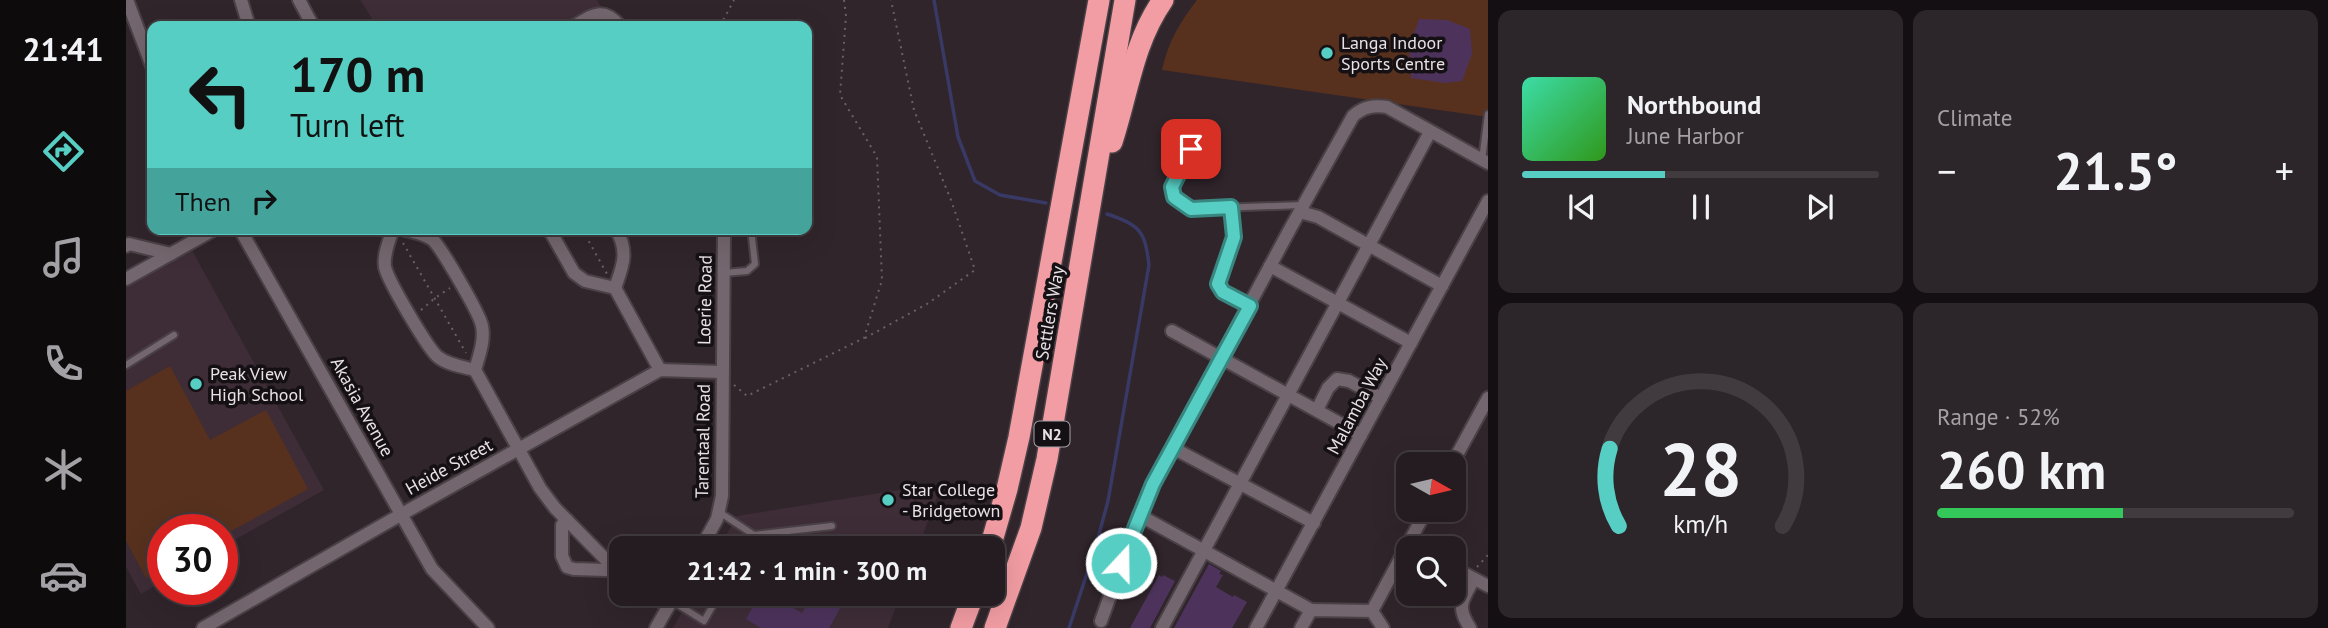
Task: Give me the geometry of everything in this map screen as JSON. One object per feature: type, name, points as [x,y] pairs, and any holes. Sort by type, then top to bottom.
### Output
[{"type":"highway","name":"Settlers Way","points":[[993,536],[1019,437],[1099,0]]},
{"type":"highway","name":"Settlers Way","points":[[995,628],[1036,509],[1060,386],[1125,0]]},
{"type":"highway","points":[[1094,174],[1112,140],[1139,46],[1163,0]]},
{"type":"highway","points":[[961,628],[969,606]]},
{"type":"street","points":[[127,0],[132,31],[147,57]]},
{"type":"street","points":[[241,0],[247,21]]},
{"type":"street","points":[[299,0],[310,21]]},
{"type":"street","points":[[582,21],[591,16],[605,14],[611,15],[616,21]]},
{"type":"street","points":[[1101,621],[1139,515],[1349,122],[1358,112],[1372,106],[1387,107],[1485,161]]},
{"type":"street","points":[[1163,628],[1430,132]]},
{"type":"street","name":"Malamba Way","points":[[1256,628],[1488,201]]},
{"type":"street","points":[[1302,209],[1442,286]]},
{"type":"street","points":[[126,279],[204,235]]},
{"type":"street","name":"Akasia Avenue","points":[[243,235],[438,576],[488,628]]},
{"type":"street","points":[[391,235],[385,266],[396,291],[428,345],[441,359],[475,370]]},
{"type":"street","points":[[423,235],[432,239],[483,328],[475,370],[517,449],[540,488],[609,564]]},
{"type":"street","points":[[552,235],[574,273],[585,281],[615,288]]},
{"type":"street","points":[[619,235],[623,243],[624,262],[615,288],[660,370],[721,372]]},
{"type":"street","name":"Loerie Road","points":[[721,372],[724,235]]},
{"type":"street","points":[[126,246],[130,244],[171,254]]},
{"type":"street","points":[[1270,267],[1411,343]]},
{"type":"street","points":[[1172,331],[1361,435]]},
{"type":"street","name":"Heide Street","points":[[203,628],[224,623],[402,514],[660,370]]},
{"type":"street","name":"Tarentaal Road","points":[[707,536],[719,512],[722,496],[721,372]]},
{"type":"street","points":[[1317,410],[1328,388],[1337,379],[1349,381],[1381,398]]},
{"type":"street","points":[[1459,452],[1488,398]]},
{"type":"street","points":[[1173,448],[1314,523]]},
{"type":"street","points":[[1139,515],[1311,610],[1372,611]]},
{"type":"street","points":[[567,520],[562,525],[562,556],[567,567],[609,570]]},
{"type":"street","points":[[1466,572],[1488,586]]},
{"type":"street","points":[[1372,611],[1396,573]]},
{"type":"street","points":[[1471,628],[1462,613],[1461,605],[1474,575]]},
{"type":"street","points":[[656,628],[669,606]]},
{"type":"street","points":[[1301,628],[1311,610]]},
{"type":"street","points":[[1372,611],[1383,628]]},
{"type":"lane","points":[[1485,161],[1488,114]]},
{"type":"lane","points":[[1200,130],[1172,187],[1174,197],[1191,209],[1302,209]]},
{"type":"lane","points":[[1231,207],[1234,237],[1218,284],[1223,292],[1250,306]]},
{"type":"lane","points":[[724,273],[747,271],[755,264],[752,235]]},
{"type":"lane","points":[[126,365],[174,335]]},
{"type":"lane","points":[[719,512],[754,536],[832,526]]},
{"type":"lane","points":[[681,606],[704,621],[713,606]]},
{"type":"path","points":[[723,21],[734,0]]},
{"type":"path","points":[[844,0],[846,16],[840,95],[877,157],[882,280],[864,338]]},
{"type":"path","points":[[721,372],[747,396],[927,304],[975,270],[951,200],[914,110],[891,0]]},
{"type":"path","points":[[402,235],[475,370]]},
{"type":"path","points":[[585,235],[615,288]]},
{"type":"path","points":[[412,317],[459,283]]},
{"type":"path","points":[[1474,575],[1488,555]]},
{"type":"shaded area","points":[[360,0],[597,0],[605,14],[587,21],[374,21]]},
{"type":"shaded area","name":"Langa Indoor Sports Centre","points":[[1197,0],[1488,0],[1488,117],[1162,70],[1175,33]]},
{"type":"shaded area","name":"Peak View High School","points":[[189,245],[324,490],[238,538],[238,514],[147,514],[147,590],[141,594],[126,567],[126,279]]},
{"type":"shaded area","points":[[170,366],[210,440],[266,410],[308,489],[238,527],[238,514],[147,514],[146,578],[126,541],[126,391]]},
{"type":"shaded area","name":"Star College - Bridgetown","points":[[942,483],[922,536],[726,536],[737,516]]},
{"type":"shaded area","points":[[686,606],[896,606],[888,628],[673,628]]},
{"type":"building","points":[[1419,19],[1447,20],[1470,29],[1472,54],[1462,81],[1445,83],[1411,78],[1409,48]]},
{"type":"building","points":[[1209,564],[1223,575],[1216,587],[1247,602],[1232,628],[1174,628]]},
{"type":"building","points":[[1159,575],[1175,581],[1150,628],[1130,628]]},
{"type":"building","points":[[753,606],[790,606],[802,613],[806,606],[842,606],[829,628],[761,628],[746,619]]},
{"type":"waterway","points":[[934,0],[958,137],[975,181],[1000,195],[1046,203]]},
{"type":"waterway","points":[[1069,628],[1108,501],[1149,265],[1143,237],[1139,231],[1127,222],[1107,214]]},
{"type":"place","name":"Langa Indoor Sports Centre","points":[[1327,53]]},
{"type":"place","name":"Peak View High School","points":[[196,384]]},
{"type":"place","name":"Star College - Bridgetown","points":[[888,500]]},
{"type":"route","points":[[1121,563],[1153,484],[1250,306],[1223,292],[1218,284],[1234,237],[1231,207],[1191,209],[1174,197],[1172,187],[1191,149]]}]
